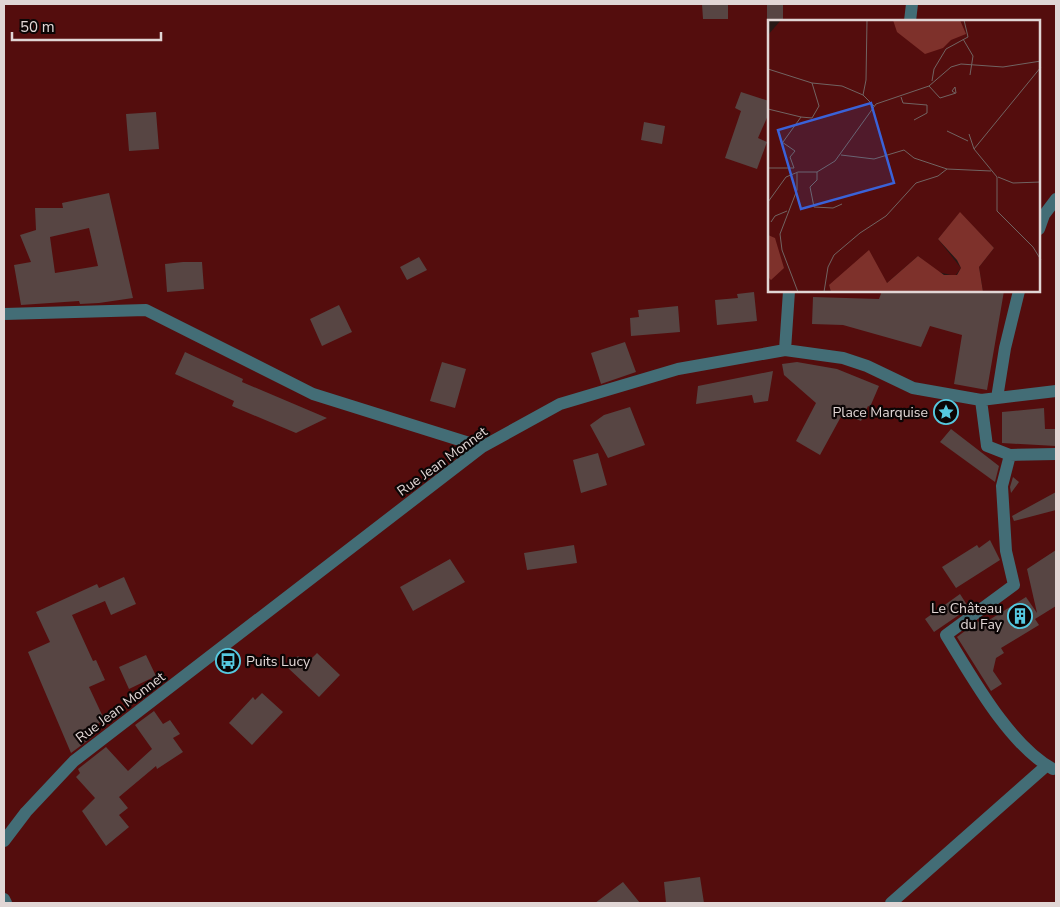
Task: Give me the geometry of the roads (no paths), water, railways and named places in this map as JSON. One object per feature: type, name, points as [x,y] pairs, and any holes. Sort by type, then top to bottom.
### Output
[{"type":"street","points":[[910,20],[912,4]]},
{"type":"street","points":[[1040,226],[1044,215],[1056,199]]},
{"type":"street","points":[[785,350],[789,292]]},
{"type":"street","points":[[997,398],[1005,348],[1019,292]]},
{"type":"street","points":[[4,314],[146,310],[313,394],[482,447]]},
{"type":"street","name":"Rue Jean Monnet","points":[[4,841],[26,812],[74,761],[482,447],[560,404],[678,369],[785,350],[843,358],[867,366],[913,388],[981,400],[1056,391]]},
{"type":"street","points":[[981,400],[987,446],[1010,455],[1056,454]]},
{"type":"street","points":[[891,903],[1050,767],[1036,760],[991,707],[946,635],[1014,585],[1006,551],[1002,486],[1010,455]]},
{"type":"street","points":[[4,899],[6,903]]},
{"type":"place","name":"Place Marquise","points":[[946,412]]},
{"type":"place","name":"Le Château du Fay","points":[[1020,616]]},
{"type":"place","name":"Puits Lucy","points":[[228,661]]}]
